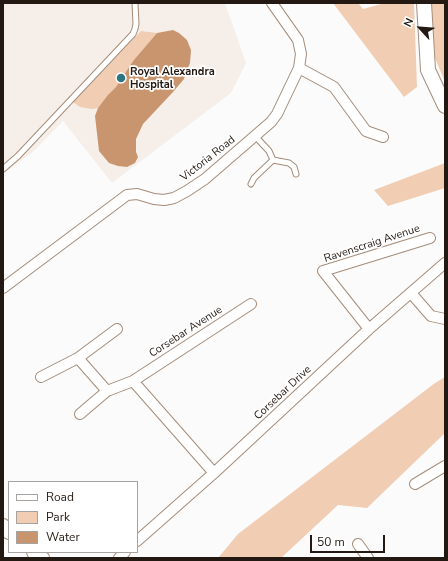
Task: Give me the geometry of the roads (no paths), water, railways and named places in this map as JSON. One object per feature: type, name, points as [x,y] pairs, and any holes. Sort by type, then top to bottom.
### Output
[{"type":"street","name":"Victoria Road","points":[[3,288],[126,195],[137,194],[164,200],[174,198],[205,179],[271,122],[277,114],[299,68],[301,54],[298,40],[272,3]]},
{"type":"street","points":[[424,3],[428,70],[445,106]]},
{"type":"street","points":[[299,68],[334,87],[366,131],[383,137]]},
{"type":"street","name":"Ravenscraig Avenue","points":[[369,329],[323,271],[430,238]]},
{"type":"street","name":"Corsebar Drive","points":[[138,540],[214,473],[369,329],[445,263]]},
{"type":"street","points":[[411,293],[431,316],[445,319]]},
{"type":"street","name":"Corsebar Avenue","points":[[80,414],[107,391],[134,381],[251,304]]},
{"type":"street","points":[[41,377],[78,358],[117,329]]},
{"type":"street","points":[[78,358],[107,391]]},
{"type":"street","points":[[134,381],[214,473]]},
{"type":"street","points":[[415,484],[445,466]]},
{"type":"street","points":[[358,544],[368,558]]},
{"type":"lane","points":[[3,169],[18,156],[133,34],[136,24],[135,3]]},
{"type":"lane","points":[[255,136],[269,151],[273,160]]},
{"type":"lane","points":[[273,160],[289,163],[294,167],[296,174]]},
{"type":"lane","points":[[251,184],[254,178],[273,160]]},
{"type":"water","points":[[173,30],[187,40],[191,50],[190,63],[184,79],[143,124],[136,139],[136,152],[138,157],[135,163],[127,167],[109,163],[99,151],[95,116],[98,108],[116,87],[133,61],[157,33]]},
{"type":"place","name":"Royal Alexandra Hospital","points":[[121,78]]}]
